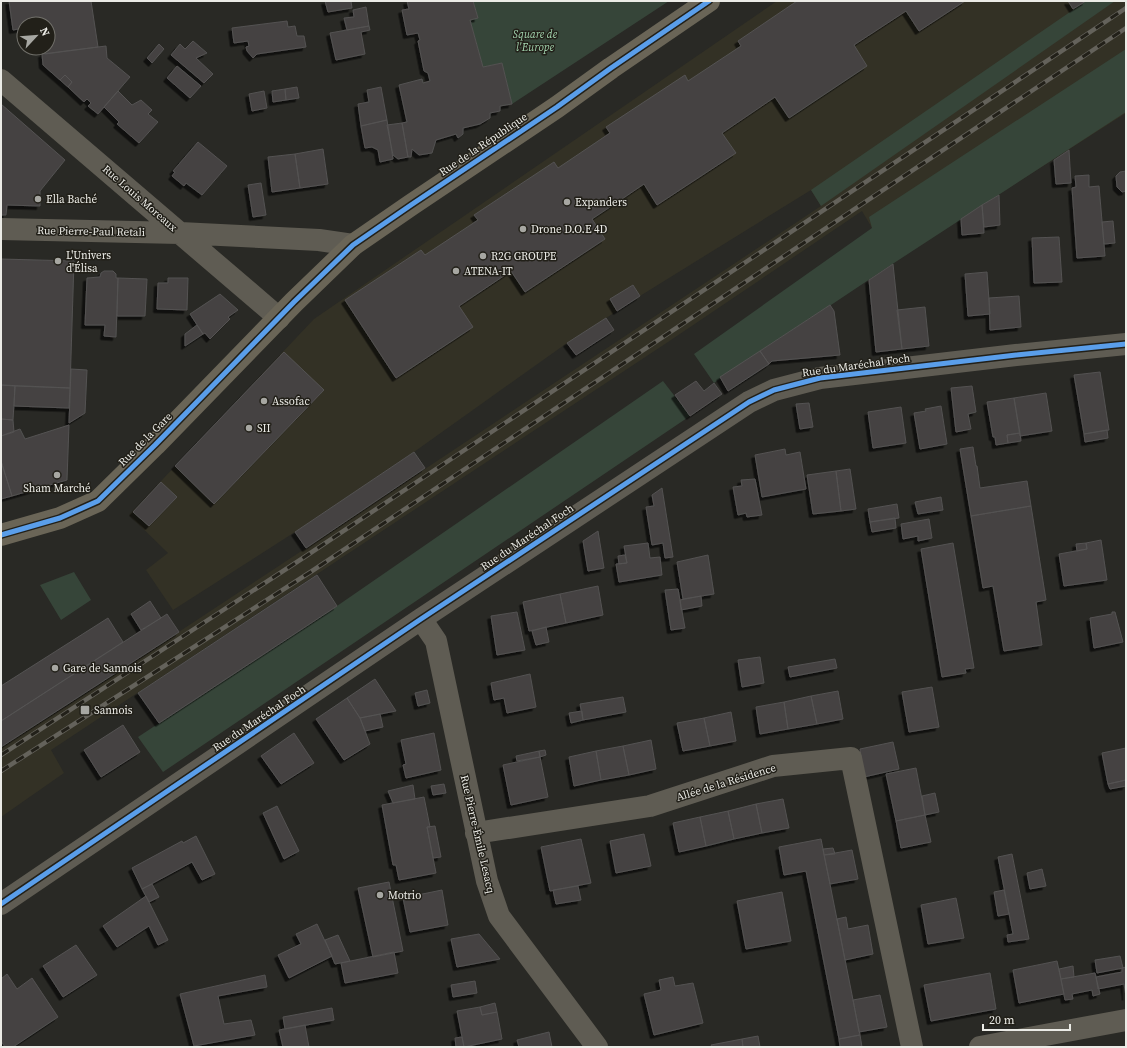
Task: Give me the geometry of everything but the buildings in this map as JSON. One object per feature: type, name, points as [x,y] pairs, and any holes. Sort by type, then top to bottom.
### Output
[{"type":"main road","name":"Rue de la République","points":[[279,318],[353,245],[557,107],[709,1]]},
{"type":"main road","name":"Rue de la Gare","points":[[1,535],[60,518],[98,501],[279,318]]},
{"type":"street","name":"Rue Louis Moreaux","points":[[1,80],[279,318]]},
{"type":"street","name":"Rue Pierre-Paul Retali","points":[[1,229],[180,232]]},
{"type":"street","points":[[180,232],[319,240],[353,245]]},
{"type":"street","name":"Rue du Maréchal Foch","points":[[1,904],[421,619],[749,402],[774,390],[820,378],[1016,355],[1126,344]]},
{"type":"street","name":"Rue Pierre-Émile Lesacq","points":[[421,619],[436,641],[476,833],[487,881],[499,916],[597,1047]]},
{"type":"street","name":"Allée de la Résidence","points":[[476,833],[650,806],[773,766],[851,758],[912,1047]]},
{"type":"street","points":[[980,1047],[1126,1020]]},
{"type":"shaded area","points":[[777,1],[1068,1],[1073,9],[1086,1],[1126,1],[1126,113],[982,205],[872,228],[862,211],[668,342],[51,750],[64,773],[1,817],[1,747],[71,703],[306,548],[821,206],[811,190],[640,296],[633,285],[610,299],[617,311],[567,343],[414,452],[295,532],[173,610],[146,570],[168,553],[129,515],[314,319]]},
{"type":"green space","name":"Square de l'Europe","points":[[473,1],[669,1],[512,104],[502,63],[483,67],[470,20],[478,18]]},
{"type":"green space","points":[[1086,1],[1115,1],[821,206],[811,190]]},
{"type":"green space","points":[[1126,49],[1126,112],[894,263],[714,383],[694,354],[872,228],[869,217]]},
{"type":"green space","points":[[663,381],[690,416],[163,772],[138,737],[337,606]]},
{"type":"green space","points":[[74,572],[91,600],[61,620],[40,585]]},
{"type":"railway","points":[[1,755],[303,558],[1126,8]]},
{"type":"railway","points":[[1,771],[312,571],[1126,28]]},
{"type":"cycle path","points":[[1,535],[60,518],[98,501],[155,445],[294,302],[353,245],[557,107],[709,1]]},
{"type":"cycle path","points":[[1,904],[421,619],[749,402],[774,390],[820,378],[1016,355],[1126,344]]},
{"type":"place","name":"Ella Baché","points":[[38,199]]},
{"type":"place","name":"Expanders","points":[[567,202]]},
{"type":"place","name":"Drone D.O.E 4D","points":[[523,229]]},
{"type":"place","name":"R2G GROUPE","points":[[483,256]]},
{"type":"place","name":"L'Univers d'Élisa","points":[[58,261]]},
{"type":"place","name":"ATENA-IT","points":[[456,271]]},
{"type":"place","name":"Assofac","points":[[264,401]]},
{"type":"place","name":"SII","points":[[249,428]]},
{"type":"place","name":"Sham Marché","points":[[57,475]]},
{"type":"place","name":"Gare de Sannois","points":[[55,668]]},
{"type":"place","name":"Sannois","points":[[85,710]]},
{"type":"place","name":"Motrio","points":[[380,895]]}]
